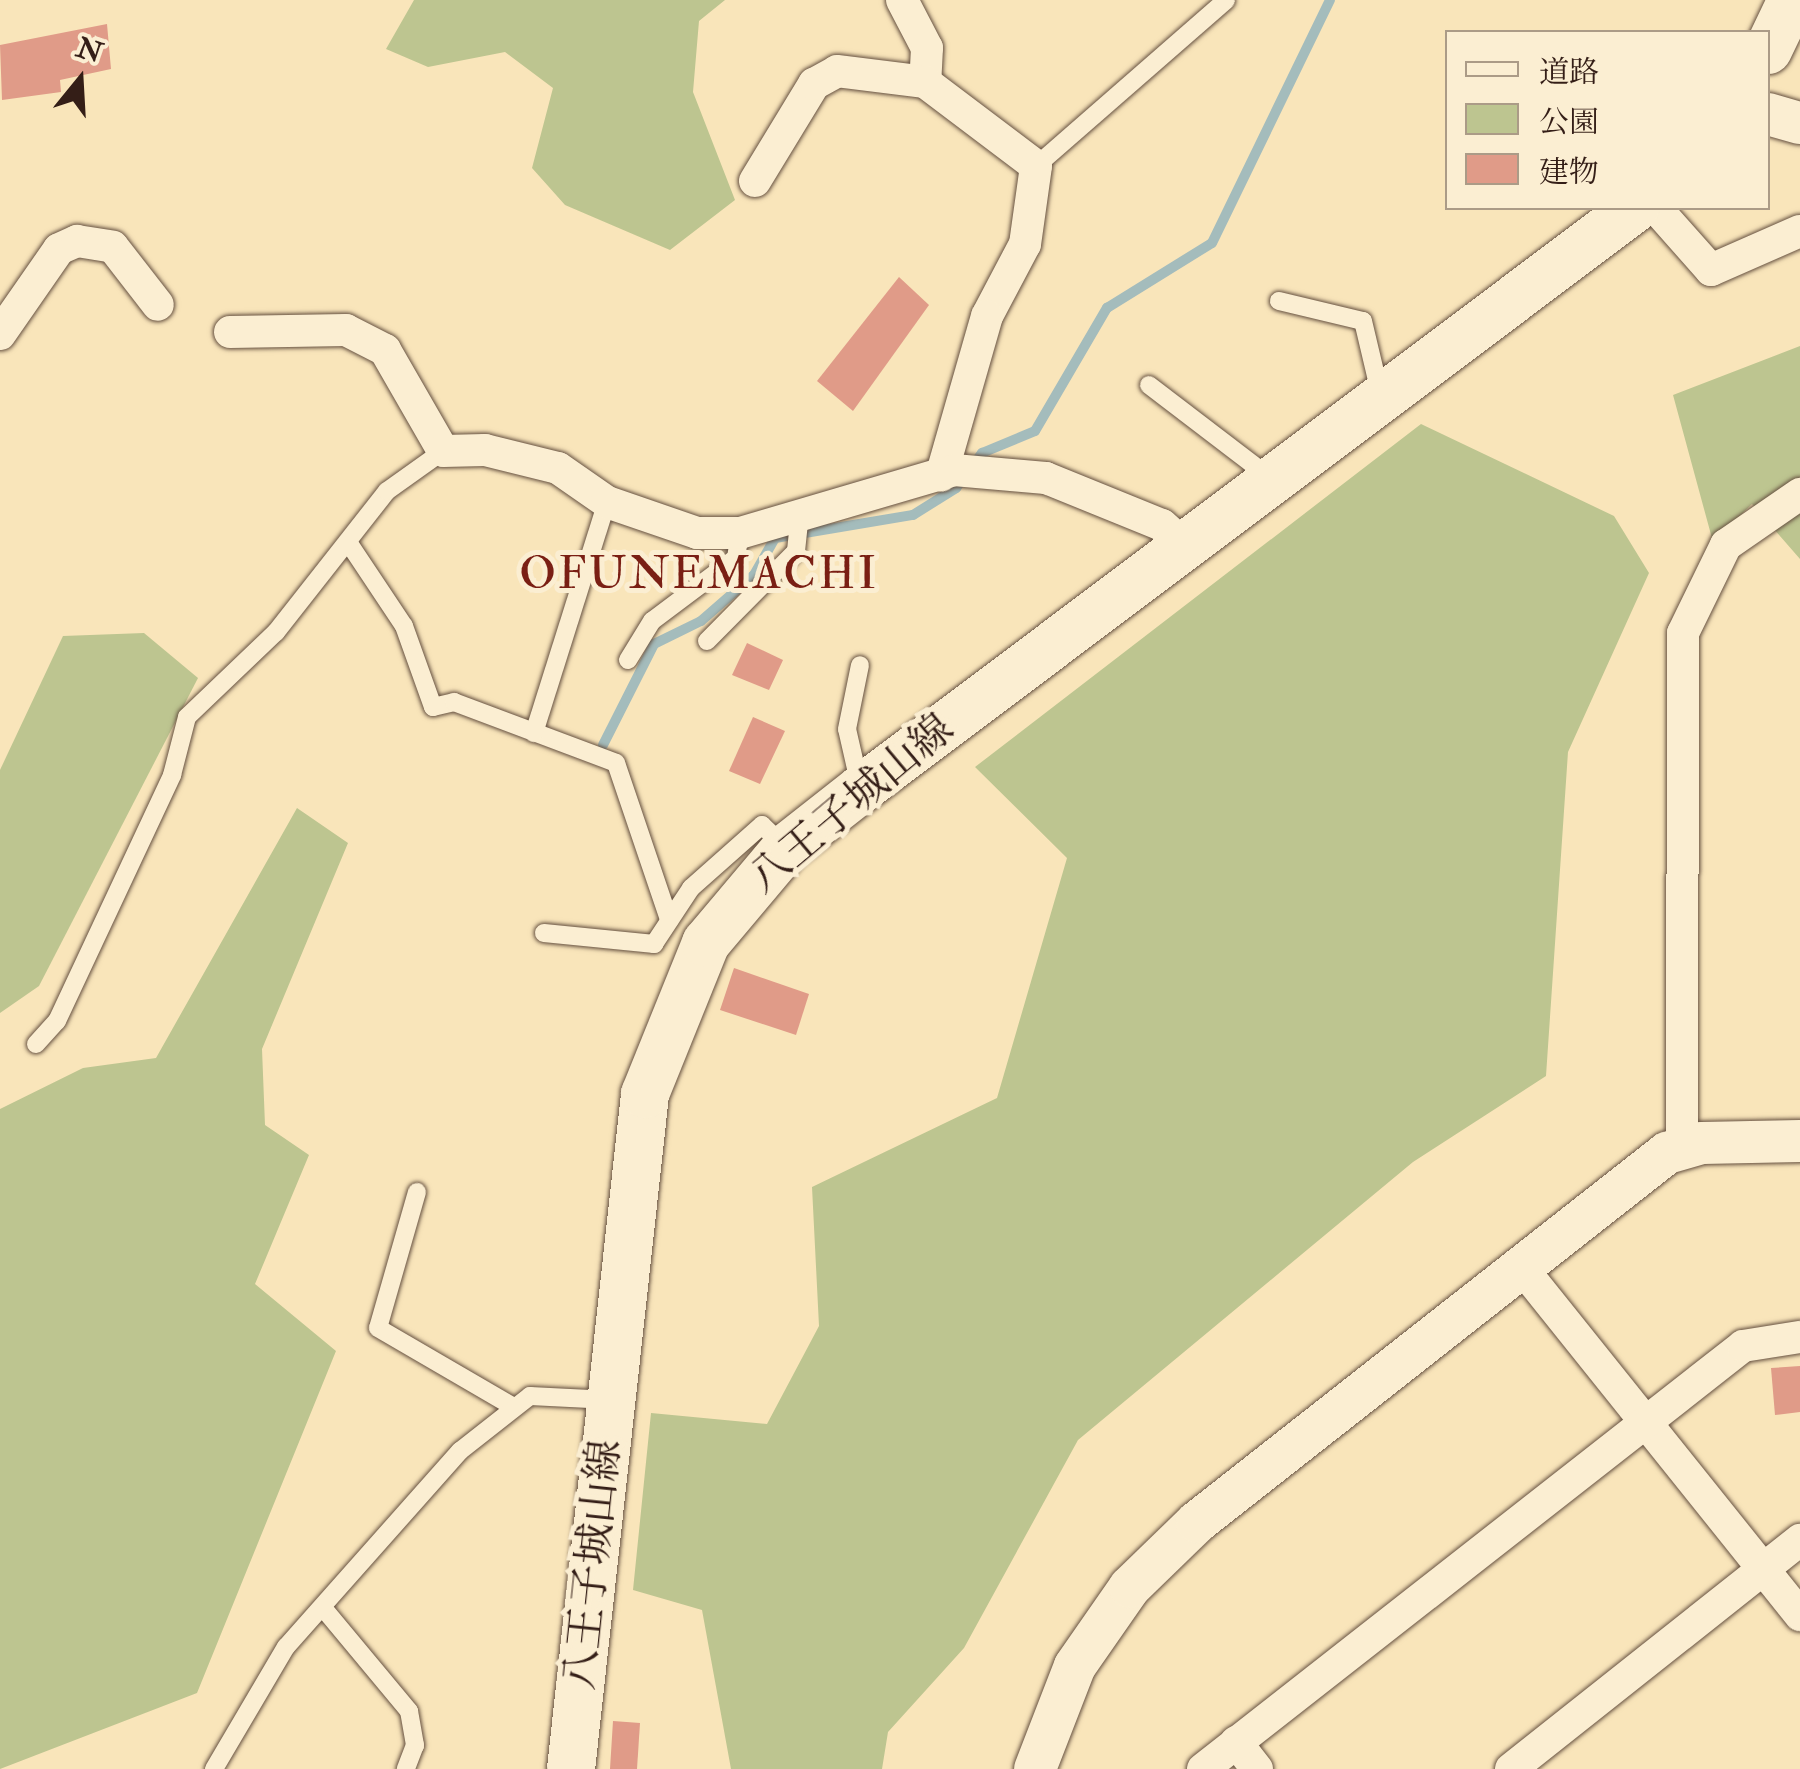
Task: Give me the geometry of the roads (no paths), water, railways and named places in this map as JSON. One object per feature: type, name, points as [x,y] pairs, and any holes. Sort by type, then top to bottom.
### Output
[{"type":"main road","points":[[1770,46],[1792,0]]},
{"type":"main road","name":"八王子城山線","points":[[571,1769],[637,1147],[659,1042],[706,944],[786,848],[860,788],[1631,210]]},
{"type":"street","points":[[902,0],[926,48],[925,82]]},
{"type":"street","points":[[755,181],[814,84],[838,72],[925,82],[1036,166],[1025,244],[987,316],[948,473]]},
{"type":"street","points":[[1770,115],[1800,123]]},
{"type":"street","points":[[1658,210],[1711,270],[1800,231]]},
{"type":"street","points":[[0,334],[59,250],[77,241],[113,247],[158,305]]},
{"type":"street","points":[[230,332],[346,330],[385,350],[442,451],[485,450],[558,468],[607,502],[698,533],[740,533],[948,473],[991,474],[1046,478],[1162,524],[1185,546]]},
{"type":"street","points":[[1682,1146],[1683,633],[1726,545],[1800,494]]},
{"type":"street","points":[[1035,1769],[1075,1666],[1166,1550],[1682,1146],[1800,1141]]},
{"type":"street","points":[[1522,1268],[1800,1615]]},
{"type":"street","points":[[1203,1769],[1743,1346],[1800,1337]]},
{"type":"street","points":[[1511,1769],[1800,1540]]},
{"type":"street","points":[[1236,1742],[1257,1769]]},
{"type":"lane","points":[[1036,166],[1226,0]]},
{"type":"lane","points":[[1279,300],[1363,320],[1381,398]]},
{"type":"lane","points":[[1150,385],[1272,478]]},
{"type":"lane","points":[[36,1044],[57,1021],[164,792],[186,717],[350,544],[387,491],[442,451]]},
{"type":"lane","points":[[534,732],[607,502]]},
{"type":"lane","points":[[707,641],[796,551],[800,514]]},
{"type":"lane","points":[[628,660],[652,621],[736,558],[740,533]]},
{"type":"lane","points":[[350,544],[404,626],[433,708],[454,702],[616,764],[670,920]]},
{"type":"lane","points":[[860,665],[847,729],[860,788]]},
{"type":"lane","points":[[544,933],[654,944],[691,888],[762,825],[786,848]]},
{"type":"lane","points":[[416,1192],[378,1328],[514,1407]]},
{"type":"lane","points":[[214,1769],[286,1647],[324,1609],[460,1451],[530,1396],[610,1400]]},
{"type":"lane","points":[[324,1609],[409,1712],[415,1745],[406,1769]]},
{"type":"waterway","points":[[603,745],[654,644],[701,621],[754,575],[775,538],[913,515],[956,488],[982,453],[1035,431],[1107,308],[1212,243],[1330,0]]},
{"type":"district","name":"OFUNEMACHI","points":[[699,575]]}]
